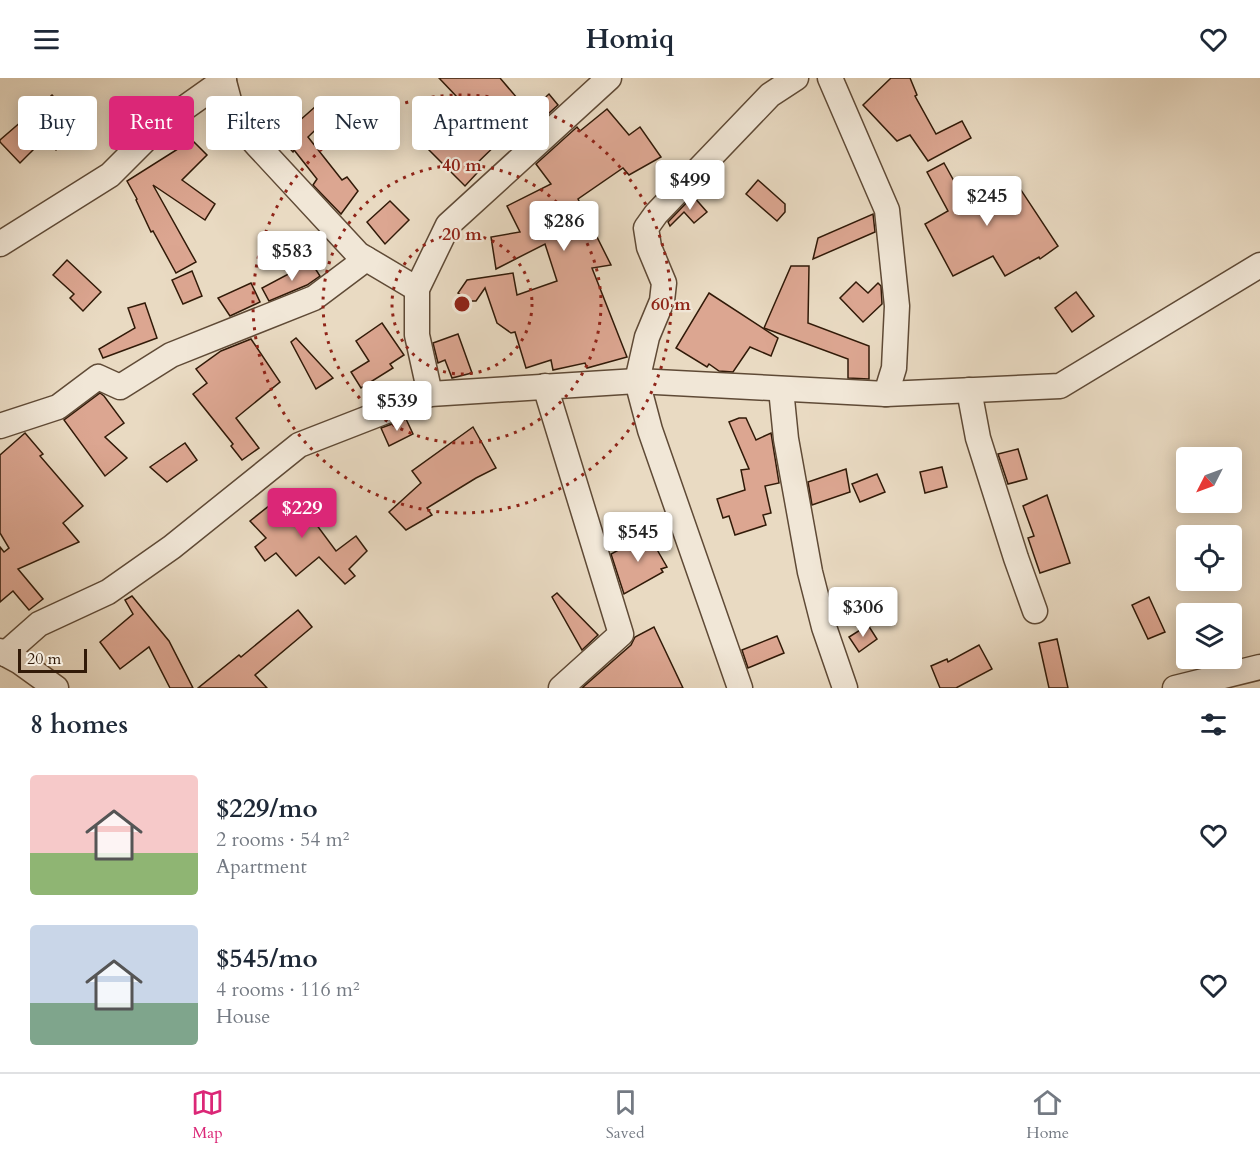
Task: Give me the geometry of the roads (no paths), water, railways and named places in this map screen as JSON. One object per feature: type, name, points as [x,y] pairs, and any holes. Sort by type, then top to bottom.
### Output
[{"type":"street","points":[[430,394],[417,335],[417,289],[448,225],[609,78]]},
{"type":"street","points":[[740,688],[650,430],[637,381],[647,338],[662,302],[664,283],[649,247],[646,228],[656,214],[770,95],[796,78]]},
{"type":"street","points":[[830,78],[887,210],[897,306],[894,368],[886,394]]},
{"type":"street","points":[[0,244],[110,175],[159,126],[224,79],[234,119],[358,254],[417,289]]},
{"type":"street","points":[[0,426],[58,407],[98,377],[120,387],[171,355],[314,298],[366,259]]},
{"type":"street","points":[[56,688],[2,652],[39,624],[108,592],[172,547],[299,445],[430,394],[637,381],[886,394],[1060,386],[1260,265]]},
{"type":"street","points":[[545,386],[621,634],[561,688]]},
{"type":"street","points":[[782,389],[786,438],[810,572],[845,688]]},
{"type":"street","points":[[969,390],[978,438],[1035,611]]},
{"type":"street","points":[[1175,688],[1260,666]]}]
